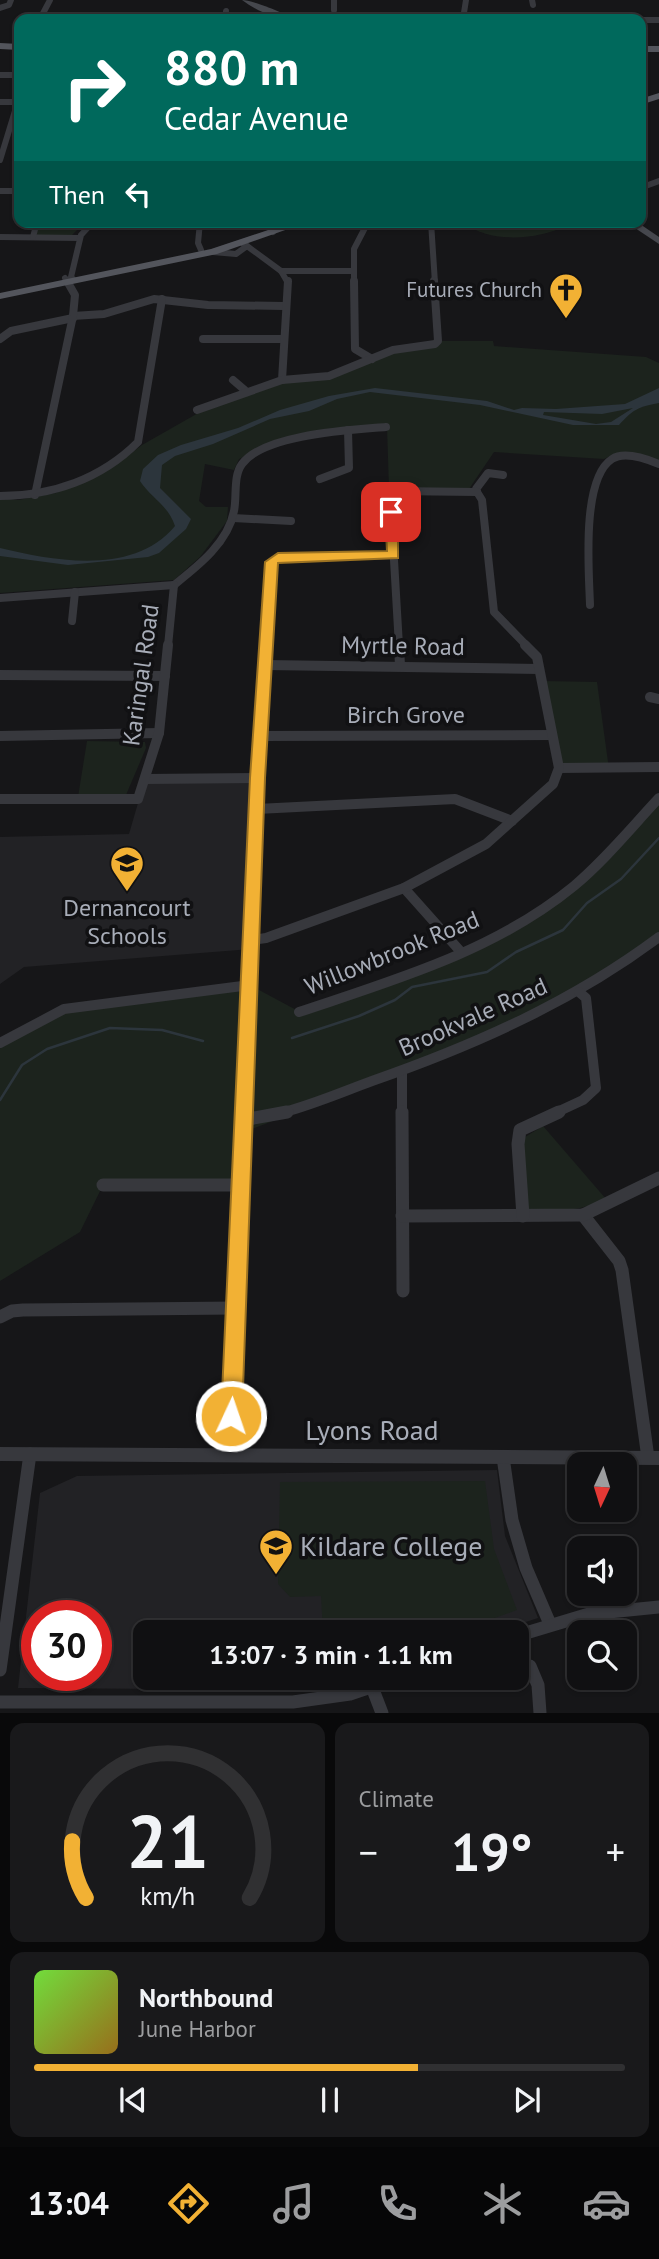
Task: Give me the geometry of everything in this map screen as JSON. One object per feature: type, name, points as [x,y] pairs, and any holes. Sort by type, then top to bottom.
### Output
[{"type":"main road","points":[[237,0],[269,14]]},
{"type":"main road","points":[[246,0],[275,14]]},
{"type":"main road","points":[[0,294],[217,248],[266,228]]},
{"type":"main road","points":[[70,279],[201,250],[244,247],[269,228]]},
{"type":"main road","points":[[639,228],[659,241]]},
{"type":"street","points":[[334,0],[334,10]]},
{"type":"street","points":[[226,10],[226,14]]},
{"type":"street","points":[[0,160],[14,116]]},
{"type":"street","points":[[0,131],[9,132]]},
{"type":"street","points":[[33,237],[35,228]]},
{"type":"street","points":[[35,495],[73,317],[75,295],[70,279],[80,238],[86,228]]},
{"type":"street","points":[[200,228],[198,243],[201,250]]},
{"type":"street","points":[[364,228],[354,245],[355,349],[372,359]]},
{"type":"street","points":[[197,410],[282,380],[329,376],[393,350],[435,344],[438,341],[430,228]]},
{"type":"street","points":[[0,237],[80,238]]},
{"type":"street","points":[[244,247],[281,271],[288,282],[284,306],[282,380]]},
{"type":"street","points":[[281,271],[354,271]]},
{"type":"street","points":[[0,339],[11,331],[73,317],[104,314],[141,302],[162,299],[208,305],[284,306]]},
{"type":"street","points":[[0,496],[35,495],[57,490],[108,466],[138,442],[162,299]]},
{"type":"street","points":[[203,339],[283,339]]},
{"type":"street","points":[[233,380],[247,392]]},
{"type":"street","points":[[0,598],[174,585],[209,556],[233,518],[240,468],[244,460],[284,441],[348,430],[386,427]]},
{"type":"street","points":[[320,480],[349,468],[348,430]]},
{"type":"street","points":[[590,605],[590,508],[595,486],[608,461],[618,457],[659,464]]},
{"type":"street","points":[[252,940],[267,939],[404,888],[486,844],[553,784],[559,768],[537,657],[494,612],[482,500],[476,489],[488,473],[503,475]]},
{"type":"street","points":[[400,666],[390,491],[477,492]]},
{"type":"street","points":[[233,518],[291,522]]},
{"type":"street","points":[[229,1455],[258,778],[272,562],[278,557],[394,555]]},
{"type":"street","name":"Karingal Road","points":[[0,799],[138,799],[159,733],[174,585]]},
{"type":"street","points":[[72,621],[75,593]]},
{"type":"street","name":"Myrtle Road","points":[[265,665],[539,669]]},
{"type":"street","points":[[0,675],[165,676]]},
{"type":"street","points":[[0,736],[159,733]]},
{"type":"street","name":"Birch Grove","points":[[261,736],[552,735]]},
{"type":"street","points":[[559,768],[659,767]]},
{"type":"street","points":[[145,779],[258,778]]},
{"type":"street","name":"Willowbrook Road","points":[[299,1012],[415,971],[498,934],[560,897],[589,871],[659,798]]},
{"type":"street","points":[[257,809],[456,799],[512,821]]},
{"type":"street","points":[[404,888],[460,952]]},
{"type":"street","name":"Brookvale Road","points":[[243,1126],[402,1071],[520,1023],[579,992],[659,937]]},
{"type":"street","points":[[0,1043],[64,1009],[250,985]]},
{"type":"street","points":[[523,1216],[518,1144],[520,1130],[583,1100],[596,1088],[586,998],[579,992]]},
{"type":"street","points":[[402,1071],[403,1292]]},
{"type":"street","points":[[402,1216],[583,1215],[659,1178]]},
{"type":"street","points":[[103,1185],[241,1185]]},
{"type":"street","points":[[583,1215],[619,1261],[622,1270],[653,1458]]},
{"type":"street","points":[[0,1317],[12,1311],[23,1310],[236,1308]]},
{"type":"street","name":"Lyons Road","points":[[0,1454],[653,1458]]},
{"type":"street","points":[[0,1670],[30,1454]]},
{"type":"street","points":[[503,1457],[512,1520],[526,1568],[550,1624]]},
{"type":"street","points":[[529,1631],[609,1610],[659,1607]]},
{"type":"street","points":[[530,1666],[538,1685],[540,1713]]},
{"type":"street","points":[[0,1702],[165,1707],[303,1701],[363,1690]]},
{"type":"street","points":[[373,1690],[382,1713]]},
{"type":"shaded area","points":[[38,228],[79,228],[71,236],[36,236]]},
{"type":"shaded area","points":[[560,228],[543,234],[514,237],[499,237],[474,229]]},
{"type":"shaded area","points":[[442,341],[493,341],[494,346],[646,357],[659,363],[659,460],[612,455],[604,459],[494,452],[469,489],[389,489],[387,427],[283,439],[239,459],[234,470],[205,464],[199,501],[206,507],[228,507],[227,521],[200,557],[174,580],[0,593],[0,498],[18,500],[56,493],[114,466],[142,445],[200,412],[281,383],[317,380],[394,352]]},
{"type":"shaded area","points":[[375,388],[487,401],[514,410],[556,409],[625,404],[659,388],[659,403],[636,410],[619,425],[573,425],[480,405],[370,392],[337,399],[309,411],[270,419],[213,444],[175,456],[162,465],[160,488],[191,519],[186,529],[159,553],[148,557],[68,565],[0,556],[0,548],[44,557],[92,561],[138,552],[158,542],[175,526],[168,512],[140,481],[143,469],[158,455],[181,445],[238,428],[280,410],[329,396]],"holes":[[[633,408],[611,422],[596,424],[543,415],[544,412],[602,414]]]},
{"type":"shaded area","points":[[542,681],[597,682],[609,769],[559,768]]},
{"type":"shaded area","points":[[87,741],[145,742],[146,748],[126,795],[78,797]]},
{"type":"shaded area","name":"Dernancourt Schools","points":[[258,778],[251,949],[24,967],[0,984],[0,837],[129,834],[145,779]]},
{"type":"shaded area","points":[[659,803],[659,933],[579,992],[402,1071],[244,1132],[241,1185],[103,1185],[80,1232],[0,1281],[0,1043],[64,1009],[250,985],[300,1012],[383,988],[564,899]]},
{"type":"shaded area","points":[[543,1126],[606,1199],[577,1209],[528,1211],[522,1139]]},
{"type":"shaded area","name":"Kildare College","points":[[497,1470],[505,1536],[538,1618],[529,1621],[133,1620],[133,1689],[112,1689],[112,1600],[28,1600],[40,1493],[77,1476]]},
{"type":"shaded area","points":[[485,1481],[494,1549],[517,1610],[489,1620],[322,1620],[321,1596],[290,1597],[278,1584],[280,1482]]},
{"type":"shaded area","name":"Kildare College","points":[[21,1661],[21,1688],[18,1688]]},
{"type":"waterway","points":[[292,1038],[359,1016],[395,1000],[412,987],[487,972],[516,952],[563,930],[587,903],[621,879],[659,838]]},
{"type":"waterway","points":[[0,1100],[22,1065],[47,1049],[110,1028],[162,1030],[203,1041]]},
{"type":"place","name":"Futures Church","points":[[566,320]]},
{"type":"place","name":"Dernancourt Schools","points":[[127,893]]},
{"type":"place","name":"Kildare College","points":[[276,1576]]},
{"type":"route","points":[[231,1416],[258,778],[272,562],[278,557],[394,555],[391,512]]}]
